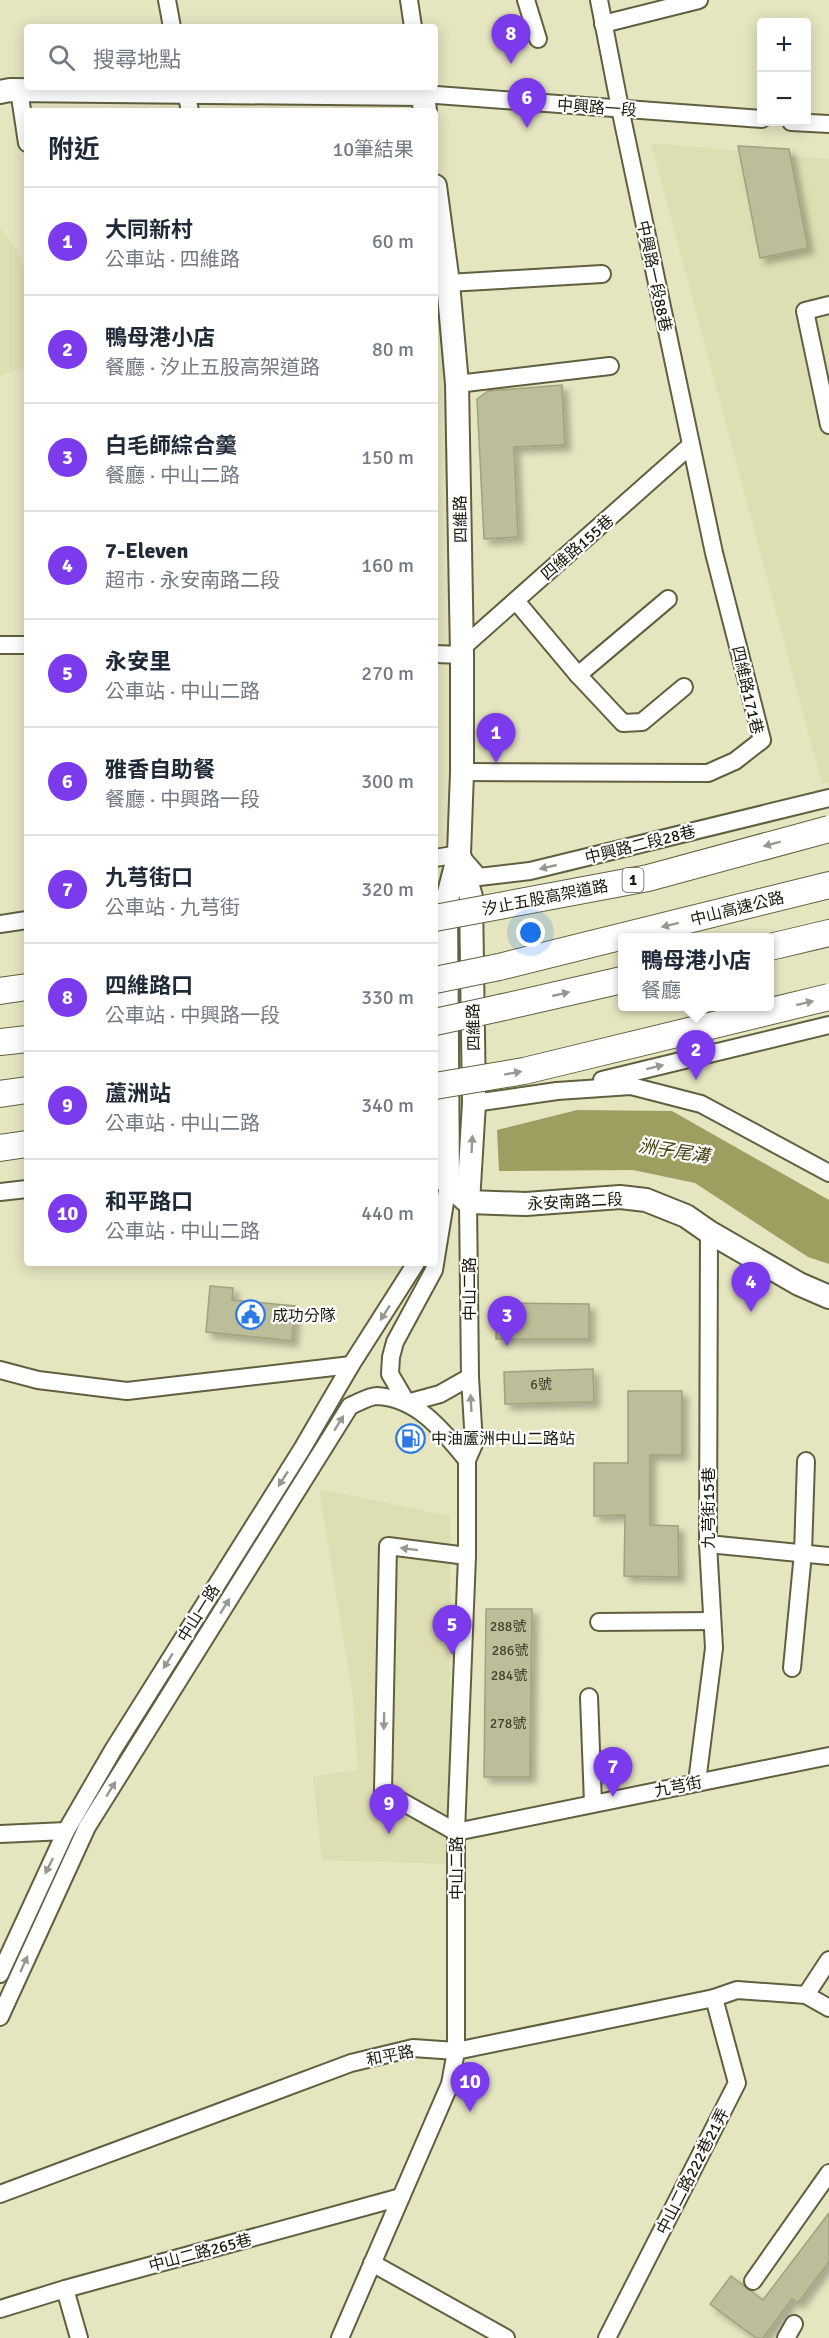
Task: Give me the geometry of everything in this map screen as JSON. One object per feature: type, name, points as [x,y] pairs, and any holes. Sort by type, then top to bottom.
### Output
[{"type":"highway","name":"汐止五股高架道路","points":[[438,917],[648,878],[829,829]]},
{"type":"highway","name":"中山高速公路","points":[[633,933],[829,885]]},
{"type":"highway","points":[[774,946],[829,933]]},
{"type":"highway","name":"中山高速公路","points":[[438,979],[618,937]]},
{"type":"highway","points":[[438,1021],[618,981]]},
{"type":"highway","points":[[0,991],[24,987]]},
{"type":"highway","points":[[774,1010],[829,997]]},
{"type":"highway","points":[[438,1085],[524,1071],[771,1011]]},
{"type":"highway","points":[[0,1042],[24,1039]]},
{"type":"highway","points":[[0,1094],[24,1090]]},
{"type":"highway","points":[[0,1148],[24,1144]]},
{"type":"main road","name":"中興路一段","points":[[9,91],[187,97],[423,97]]},
{"type":"main road","name":"四維路","points":[[438,208],[448,283],[443,313],[458,384],[462,652],[459,854],[446,904],[441,1178]]},
{"type":"main road","name":"四維路","points":[[459,854],[471,897],[474,1103],[468,1202]]},
{"type":"main road","points":[[441,1178],[468,1202]]},
{"type":"main road","name":"永安南路二段","points":[[468,1202],[526,1204],[620,1197],[646,1200],[686,1216],[708,1232],[799,1284],[829,1297]]},
{"type":"street","points":[[167,0],[171,24]]},
{"type":"street","points":[[409,0],[413,24]]},
{"type":"street","points":[[526,0],[538,39]]},
{"type":"street","name":"中興路一段88巷","points":[[599,0],[691,445]]},
{"type":"street","points":[[603,24],[699,0]]},
{"type":"street","points":[[9,91],[24,134]]},
{"type":"street","name":"中興路一段","points":[[423,97],[757,119]]},
{"type":"street","points":[[811,123],[829,124]]},
{"type":"street","points":[[448,283],[602,274]]},
{"type":"street","points":[[829,305],[804,311],[829,425]]},
{"type":"street","points":[[458,384],[610,366]]},
{"type":"street","name":"四維路155巷","points":[[462,652],[691,445]]},
{"type":"street","name":"四維路171巷","points":[[462,772],[708,773],[735,761],[762,740],[714,553],[691,445]]},
{"type":"street","points":[[578,675],[668,599]]},
{"type":"street","points":[[516,601],[578,675],[623,723],[642,722],[684,687]]},
{"type":"street","points":[[0,645],[24,645]]},
{"type":"street","points":[[438,654],[462,652]]},
{"type":"street","name":"中興路二段28巷","points":[[459,854],[479,877],[530,871],[829,798]]},
{"type":"street","points":[[438,858],[459,854]]},
{"type":"street","points":[[0,924],[24,920]]},
{"type":"street","points":[[557,1091],[829,1025]]},
{"type":"street","points":[[474,1103],[557,1091],[631,1086],[701,1104],[829,1173]]},
{"type":"street","name":"中山一路","points":[[439,1225],[441,1178]]},
{"type":"street","points":[[0,1191],[24,1190]]},
{"type":"street","name":"中山二路","points":[[340,2338],[450,2084],[456,2050],[456,1832],[467,1556],[467,1460],[474,1444],[470,1377],[468,1202]]},
{"type":"street","name":"九芎街15巷","points":[[697,1782],[714,1648],[708,1544],[708,1232]]},
{"type":"street","name":"中山一路","points":[[0,1974],[66,1831],[113,1750],[414,1266]]},
{"type":"street","name":"中山一路","points":[[407,1403],[390,1374],[391,1357],[395,1342],[434,1266]]},
{"type":"street","points":[[0,1371],[38,1380],[127,1391],[351,1365]]},
{"type":"street","points":[[407,1403],[440,1394],[470,1377]]},
{"type":"street","name":"中山一路","points":[[0,2017],[87,1827],[350,1406],[375,1396],[407,1403],[437,1424],[467,1460]]},
{"type":"street","points":[[792,1668],[803,1553],[806,1461]]},
{"type":"street","points":[[708,1544],[829,1556]]},
{"type":"street","points":[[456,1832],[382,1791],[388,1546],[467,1556]]},
{"type":"street","points":[[599,1622],[712,1622]]},
{"type":"street","points":[[589,1697],[593,1803]]},
{"type":"street","name":"九芎街","points":[[456,1832],[829,1756]]},
{"type":"street","points":[[0,1834],[66,1831]]},
{"type":"street","points":[[806,1995],[829,1960]]},
{"type":"street","name":"和平路","points":[[0,2194],[351,2063],[413,2048],[456,2050],[714,1998],[737,1990],[806,1995],[829,2008]]},
{"type":"street","name":"中山二路222巷21弄","points":[[607,2338],[737,2083],[714,1998]]},
{"type":"street","points":[[753,2281],[829,2173]]},
{"type":"street","name":"中山二路265巷","points":[[0,2310],[65,2289],[401,2196]]},
{"type":"street","points":[[372,2263],[506,2338]]},
{"type":"street","points":[[65,2289],[79,2338]]},
{"type":"shaded area","points":[[651,143],[829,159],[829,782],[822,784]]},
{"type":"shaded area","points":[[0,228],[17,250],[24,270],[24,367],[0,376]]},
{"type":"shaded area","points":[[319,1489],[450,1516],[449,1864],[322,1860],[313,1776],[358,1770],[353,1696]]},
{"type":"water","name":"洲子尾溝","points":[[577,1110],[672,1111],[829,1200],[829,1264],[808,1257],[695,1183],[633,1170],[499,1171],[497,1130]]},
{"type":"building","points":[[738,146],[789,149],[808,248],[760,258]]},
{"type":"building","points":[[562,385],[565,445],[514,447],[518,537],[484,539],[477,399],[488,391]]},
{"type":"building","name":"成功分隊","points":[[210,1286],[233,1288],[232,1300],[295,1306],[292,1341],[206,1332]]},
{"type":"building","points":[[497,1303],[589,1304],[589,1339],[496,1339]]},
{"type":"building","points":[[593,1369],[594,1402],[505,1404],[504,1372]]},
{"type":"building","points":[[628,1391],[682,1391],[682,1455],[650,1455],[650,1525],[678,1526],[679,1577],[624,1576],[625,1515],[594,1516],[594,1463],[628,1463]]},
{"type":"building","points":[[486,1609],[532,1609],[530,1777],[484,1777]]},
{"type":"building","points":[[829,2213],[829,2262],[798,2303],[792,2299],[763,2338],[756,2338],[710,2304],[731,2276],[763,2300]]},
{"type":"place","name":"四維路口","points":[[511,64]]},
{"type":"place","name":"雅香自助餐","points":[[527,128]]},
{"type":"place","name":"大同新村","points":[[496,763]]},
{"type":"place","name":"鴨母港小店","points":[[696,1080]]},
{"type":"place","name":"7-Eleven","points":[[751,1312]]},
{"type":"place","name":"成功分隊","points":[[251,1315]]},
{"type":"place","name":"白毛師綜合羹","points":[[507,1346]]},
{"type":"place","name":"中油蘆洲中山二路站","points":[[410,1438]]},
{"type":"place","name":"永安里","points":[[452,1655]]},
{"type":"place","name":"九芎街口","points":[[613,1797]]},
{"type":"place","name":"蘆洲站","points":[[389,1834]]},
{"type":"place","name":"和平路口","points":[[470,2112]]}]
